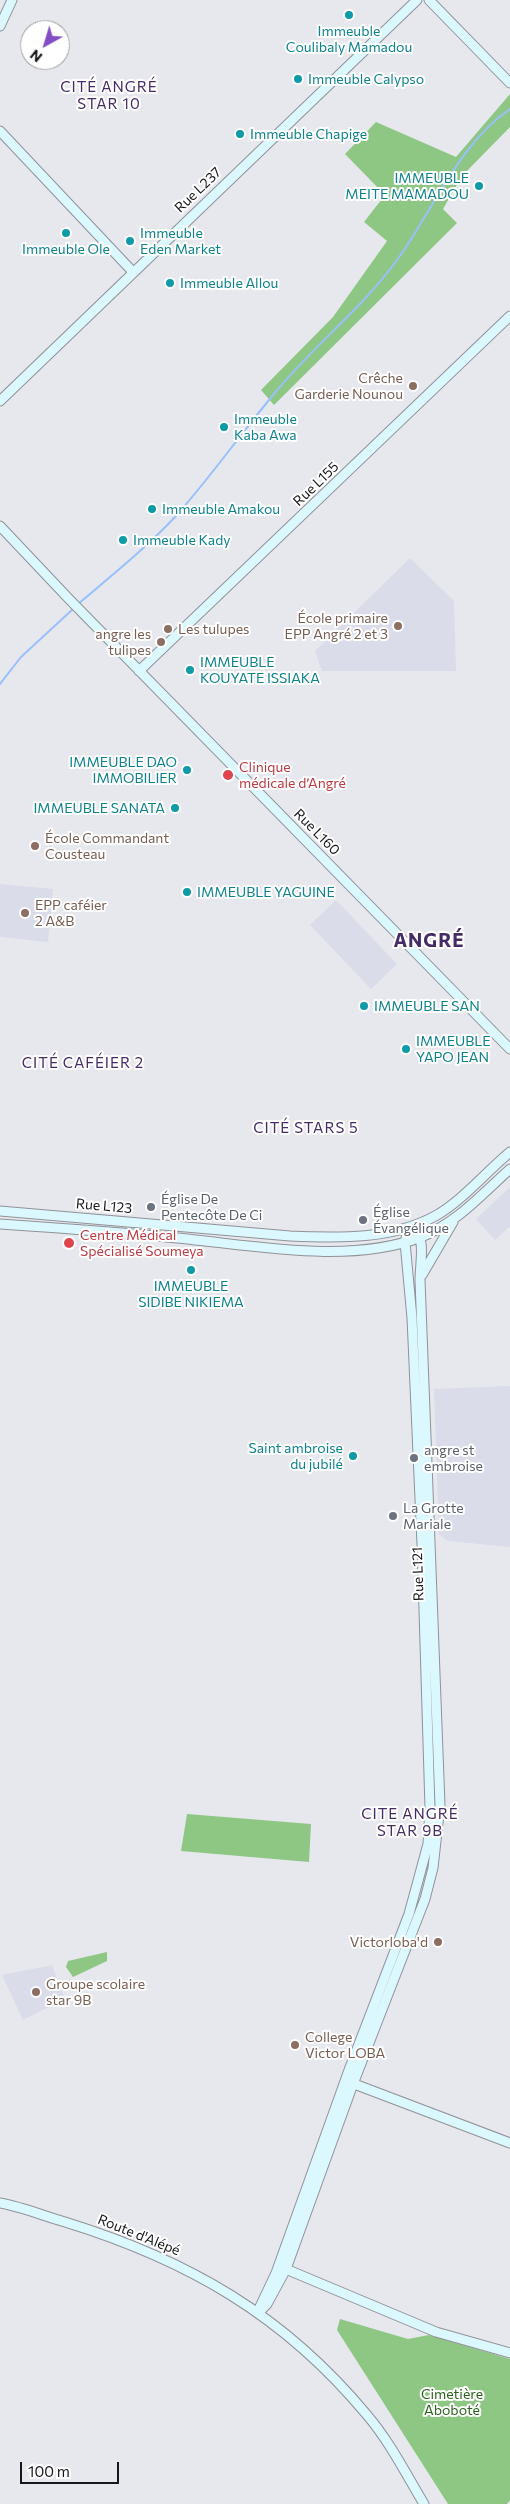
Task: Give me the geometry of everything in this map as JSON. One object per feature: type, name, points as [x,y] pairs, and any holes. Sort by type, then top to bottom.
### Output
[{"type":"main road","points":[[0,26],[12,0]]},
{"type":"main road","name":"Rue L237","points":[[0,401],[417,0]]},
{"type":"main road","points":[[429,0],[510,83]]},
{"type":"main road","points":[[0,131],[133,272]]},
{"type":"main road","name":"Rue L155","points":[[139,671],[510,316]]},
{"type":"main road","name":"Rue L160","points":[[0,526],[139,671],[510,1050]]},
{"type":"main road","name":"Rue L123","points":[[0,1211],[308,1237],[375,1235],[414,1226],[438,1214],[510,1152]]},
{"type":"main road","points":[[420,1280],[428,1263],[455,1220],[510,1169]]},
{"type":"main road","name":"Rue L123","points":[[0,1224],[305,1250],[349,1250],[405,1242],[421,1237],[455,1220]]},
{"type":"main road","points":[[259,2312],[267,2304],[282,2268],[409,1914],[423,1867],[430,1823],[422,1544],[412,1318],[405,1242],[407,1234],[414,1226],[421,1237]]},
{"type":"main road","name":"Rue L121","points":[[349,2082],[425,1898],[432,1868],[440,1805],[420,1280],[421,1237]]},
{"type":"main road","points":[[349,2082],[510,2143]]},
{"type":"main road","name":"Route d'Alépé","points":[[0,2203],[135,2246],[212,2283],[259,2312],[313,2358],[368,2416],[424,2504]]},
{"type":"main road","points":[[282,2268],[436,2332],[510,2353]]},
{"type":"shaded area","name":"École primaire EPP Angré 2 et 3","points":[[410,558],[454,601],[456,671],[322,671],[315,651]]},
{"type":"shaded area","name":"EPP caféier 2 A&B","points":[[0,884],[53,889],[48,942],[0,937]]},
{"type":"shaded area","points":[[336,900],[397,964],[371,989],[310,925]]},
{"type":"shaded area","points":[[510,1187],[510,1226],[495,1240],[476,1219]]},
{"type":"shaded area","points":[[510,1386],[510,1547],[448,1541],[439,1534],[434,1389]]},
{"type":"shaded area","name":"Groupe scolaire star 9B","points":[[52,1965],[65,1999],[23,2020],[2,1975]]},
{"type":"green space","points":[[510,94],[510,127],[462,176],[443,209],[457,223],[274,405],[261,390],[333,317],[387,241],[364,222],[385,195],[345,154],[376,122],[456,157]]},
{"type":"green space","points":[[187,1814],[311,1824],[309,1862],[181,1851]]},
{"type":"green space","points":[[107,1952],[107,1961],[73,1977],[66,1967],[68,1961]]},
{"type":"green space","name":"Cimetière Aboboté","points":[[340,2319],[408,2339],[429,2335],[510,2359],[510,2500],[507,2504],[448,2504],[337,2330]]},
{"type":"waterway","points":[[78,604],[151,541],[188,502],[279,388],[384,277],[410,241],[448,179],[476,140],[492,123],[510,109]]},
{"type":"waterway","points":[[0,684],[21,657],[73,609]]},
{"type":"place","name":"Immeuble Coulibaly Mamadou","points":[[349,15]]},
{"type":"place","name":"Immeuble Calypso","points":[[298,79]]},
{"type":"place","name":"Immeuble Chapige","points":[[240,134]]},
{"type":"place","name":"IMMEUBLE MEITE MAMADOU","points":[[479,186]]},
{"type":"place","name":"Immeuble Ole","points":[[66,233]]},
{"type":"place","name":"Immeuble Eden Market","points":[[130,241]]},
{"type":"place","name":"Immeuble Allou","points":[[170,283]]},
{"type":"place","name":"Crêche Garderie Nounou","points":[[413,386]]},
{"type":"place","name":"Immeuble Kaba Awa","points":[[224,427]]},
{"type":"place","name":"Immeuble Amakou","points":[[152,509]]},
{"type":"place","name":"Immeuble Kady","points":[[123,540]]},
{"type":"place","name":"École primaire EPP Angré 2 et 3","points":[[398,626]]},
{"type":"place","name":"Les tulupes","points":[[168,629]]},
{"type":"place","name":"angre les tulipes","points":[[161,642]]},
{"type":"place","name":"IMMEUBLE KOUYATE ISSIAKA","points":[[190,670]]},
{"type":"place","name":"IMMEUBLE DAO IMMOBILIER","points":[[187,770]]},
{"type":"place","name":"Clinique médicale d’Angré","points":[[228,775]]},
{"type":"place","name":"IMMEUBLE SANATA","points":[[175,808]]},
{"type":"place","name":"École Commandant Cousteau","points":[[35,846]]},
{"type":"place","name":"IMMEUBLE YAGUINE","points":[[187,892]]},
{"type":"place","name":"EPP caféier 2 A&B","points":[[25,913]]},
{"type":"place","name":"IMMEUBLE SAN","points":[[364,1006]]},
{"type":"place","name":"IMMEUBLE YAPO JEAN","points":[[406,1049]]},
{"type":"place","name":"Église De Pentecôte De Ci","points":[[151,1207]]},
{"type":"place","name":"Église Évangélique","points":[[363,1220]]},
{"type":"place","name":"Centre Médical Spécialisé Soumeya","points":[[69,1243]]},
{"type":"place","name":"IMMEUBLE SIDIBE NIKIEMA","points":[[191,1270]]},
{"type":"place","name":"Saint ambroise du jubilé","points":[[353,1456]]},
{"type":"place","name":"angre st embroise","points":[[414,1458]]},
{"type":"place","name":"La Grotte Mariale","points":[[393,1516]]},
{"type":"place","name":"Victorloba'd","points":[[438,1942]]},
{"type":"place","name":"Groupe scolaire star 9B","points":[[36,1992]]},
{"type":"place","name":"College Victor LOBA","points":[[295,2045]]},
{"type":"district","name":"CITÉ ANGRÉ STAR 10","points":[[109,96]]},
{"type":"district","name":"ANGRÉ","points":[[429,941]]},
{"type":"district","name":"CITÉ CAFÉIER 2","points":[[83,1063]]},
{"type":"district","name":"CITÉ STARS 5","points":[[306,1128]]},
{"type":"district","name":"CITE ANGRÉ STAR 9B","points":[[410,1822]]}]
